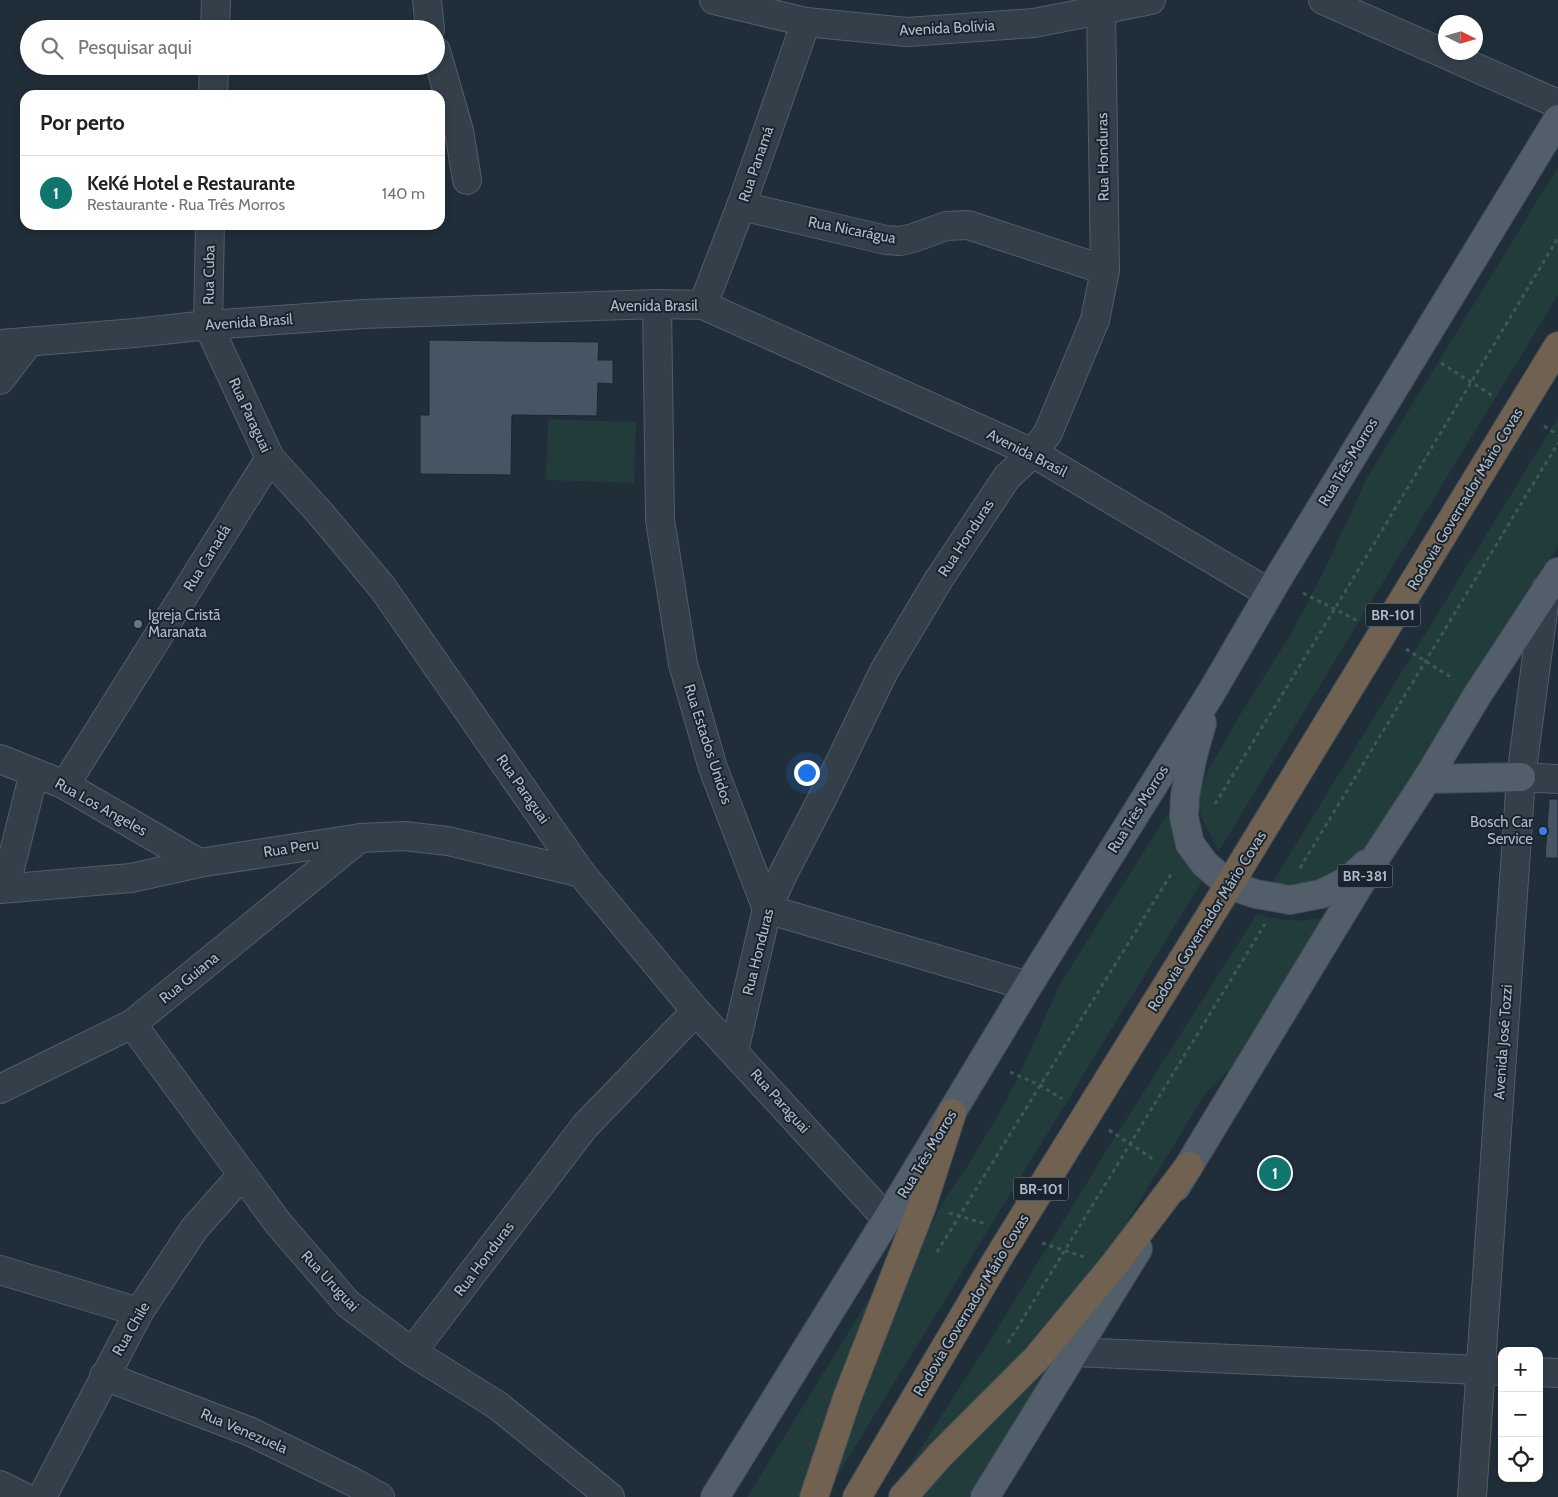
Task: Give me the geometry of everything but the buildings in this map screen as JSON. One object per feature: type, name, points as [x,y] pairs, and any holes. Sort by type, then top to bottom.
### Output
[{"type":"highway","name":"Rodovia Governador Mário Covas","points":[[857,1497],[998,1258],[1229,885],[1558,346]]},
{"type":"highway","points":[[814,1497],[847,1398],[922,1206],[952,1113]]},
{"type":"highway","points":[[903,1497],[940,1455],[1036,1359],[1113,1266],[1189,1166]]},
{"type":"main road","name":"Rua Três Morros","points":[[715,1497],[952,1113],[1028,986],[1211,693],[1269,593],[1558,119]]},
{"type":"main road","name":"BR-381","points":[[985,1497],[1378,854],[1552,580]]},
{"type":"main road","points":[[1211,693],[1192,759],[1185,796],[1184,817],[1190,844],[1205,864],[1229,885],[1256,894],[1290,900],[1321,894],[1349,880],[1378,854]]},
{"type":"main road","points":[[1427,779],[1521,777]]},
{"type":"street","points":[[215,20],[216,0]]},
{"type":"street","points":[[426,0],[429,20]]},
{"type":"street","name":"Avenida Bolívia","points":[[714,0],[806,22],[908,32],[1034,23],[1151,0]]},
{"type":"street","points":[[1323,0],[1558,104]]},
{"type":"street","name":"Rua Honduras","points":[[734,1051],[767,909],[784,872],[884,672],[939,579],[1006,477],[1033,453],[1048,433],[1095,320],[1105,270],[1101,10]]},
{"type":"street","name":"Rua Panamá","points":[[703,305],[742,206],[806,22]]},
{"type":"street","points":[[214,75],[214,90]]},
{"type":"street","points":[[443,75],[459,131],[467,180]]},
{"type":"street","name":"Rua Nicarágua","points":[[742,206],[886,240],[900,241],[946,226],[968,224],[1105,270]]},
{"type":"street","name":"Rua Cuba","points":[[208,325],[210,230]]},
{"type":"street","name":"Avenida Brasil","points":[[0,344],[208,325],[363,314],[657,304],[703,305],[1033,453],[1269,593]]},
{"type":"street","name":"Rua Estados Unidos","points":[[657,304],[660,520],[683,664],[713,768],[767,909]]},
{"type":"street","name":"Rua Paraguai","points":[[208,325],[270,458],[320,513],[382,587],[581,873],[696,1011],[887,1219]]},
{"type":"street","points":[[0,380],[29,342]]},
{"type":"street","name":"Rua Canadá","points":[[65,785],[270,458]]},
{"type":"street","name":"Avenida José Tozzi","points":[[1472,1497],[1492,1371],[1521,777],[1552,580]]},
{"type":"street","name":"Rua Los Angeles","points":[[0,759],[65,785],[199,863]]},
{"type":"street","points":[[2,888],[34,772]]},
{"type":"street","points":[[1521,777],[1558,779]]},
{"type":"street","name":"Rua Peru","points":[[2,888],[131,878],[199,863],[361,838],[404,836],[448,842],[581,873]]},
{"type":"street","name":"Rua Guiana","points":[[0,1089],[132,1024],[361,838]]},
{"type":"street","points":[[767,909],[1028,986]]},
{"type":"street","name":"Rua Honduras","points":[[412,1352],[585,1126],[696,1011]]},
{"type":"street","name":"Rua Uruguai","points":[[132,1024],[278,1223],[348,1304],[412,1352],[497,1405],[610,1497]]},
{"type":"street","name":"Rua Chile","points":[[42,1497],[139,1312],[194,1229],[242,1175]]},
{"type":"street","points":[[0,1270],[139,1312]]},
{"type":"street","points":[[1075,1352],[1492,1371]]},
{"type":"street","points":[[1543,1372],[1558,1373]]},
{"type":"street","name":"Rua Venezuela","points":[[104,1376],[251,1432],[354,1482],[380,1497]]},
{"type":"street","points":[[0,1485],[24,1497]]},
{"type":"path","points":[[1418,348],[1470,382],[1558,434]]},
{"type":"path","points":[[1008,1344],[1558,443]]},
{"type":"green space","points":[[1558,167],[1558,295],[1219,851],[1202,819],[1199,806],[1200,790],[1208,770],[1291,634],[1321,577],[1367,478]]},
{"type":"green space","points":[[1558,418],[1558,546],[1372,850],[1353,865],[1308,887],[1272,883]]},
{"type":"green space","points":[[548,419],[636,422],[634,483],[546,480]]},
{"type":"green space","points":[[1169,812],[1180,845],[1203,880],[826,1494],[890,1326],[928,1231],[942,1203],[1002,1109],[1061,982]]},
{"type":"green space","points":[[1257,914],[1277,919],[1294,920],[1332,915],[1236,1063],[1205,1094],[1116,1240],[1071,1305],[896,1487],[997,1329],[1110,1145]]},
{"type":"green space","points":[[883,1276],[801,1497],[747,1497]]},
{"type":"green space","points":[[1070,1342],[974,1497],[921,1497],[969,1445]]},
{"type":"place","name":"Igreja Cristã Maranata","points":[[138,624]]},
{"type":"place","name":"Bosch Car Service","points":[[1543,831]]},
{"type":"place","name":"KeKé Hotel e Restaurante","points":[[1275,1173]]}]
